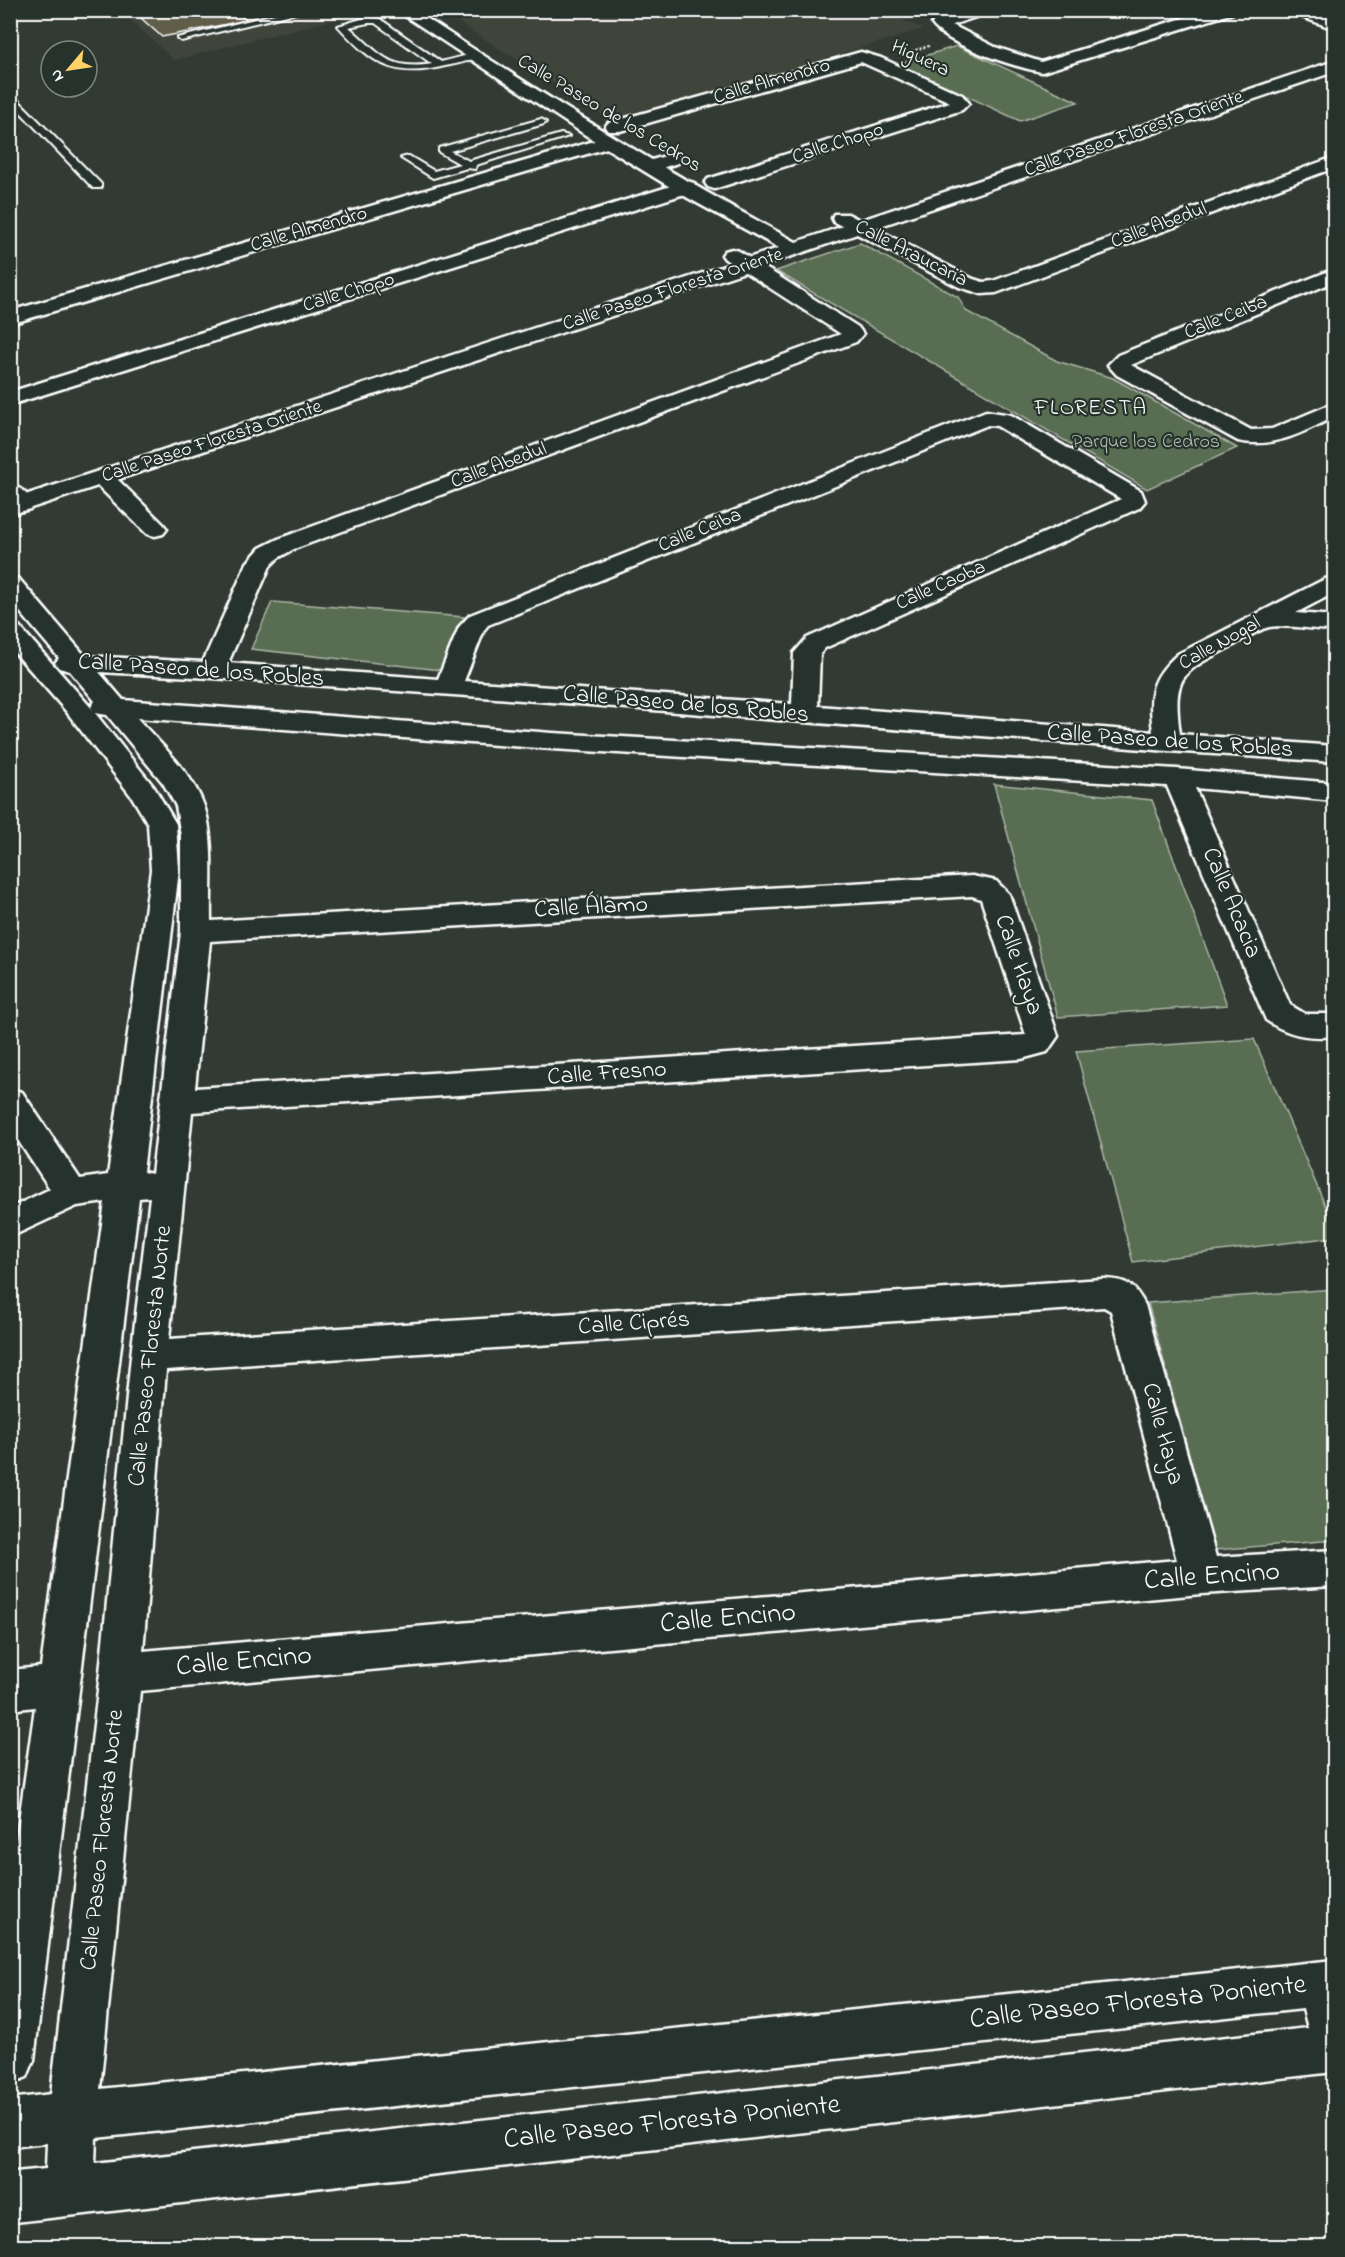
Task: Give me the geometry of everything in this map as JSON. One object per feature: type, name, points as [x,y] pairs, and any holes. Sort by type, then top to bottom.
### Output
[{"type":"street","name":"Calle Paseo de los Cedros","points":[[403,10],[472,57],[611,135],[672,159],[733,194]]},
{"type":"street","name":"Calle Paseo de los Cedros","points":[[430,10],[558,95],[651,166],[687,187],[793,237]]},
{"type":"street","points":[[982,10],[940,24],[962,37],[1023,64],[1035,66],[1048,66],[1227,10]]},
{"type":"street","points":[[1297,10],[1335,24]]},
{"type":"street","points":[[1326,10],[1335,13]]},
{"type":"street","name":"Calle Paseo Floresta Oriente","points":[[13,498],[740,260],[793,237],[850,223],[1147,123],[1335,55]]},
{"type":"street","name":"Calle Almendro","points":[[10,318],[489,177],[611,135],[868,59]]},
{"type":"street","name":"Higuera","points":[[868,59],[956,99],[960,103]]},
{"type":"street","name":"Calle Paseo Floresta Oriente","points":[[1147,123],[1335,67]]},
{"type":"street","name":"Calle Chopo","points":[[714,183],[960,103]]},
{"type":"street","points":[[651,166],[672,159]]},
{"type":"street","name":"Calle Abedul","points":[[982,288],[996,286],[1335,162]]},
{"type":"street","name":"Calle Chopo","points":[[10,399],[687,187]]},
{"type":"street","name":"Calle Araucaria","points":[[850,223],[966,284],[982,288]]},
{"type":"street","name":"Calle Abedul","points":[[212,670],[259,563],[269,553],[308,536],[849,338],[853,334],[740,260]]},
{"type":"street","name":"Calle Ceiba","points":[[1335,275],[1125,359],[1119,365],[1246,436],[1258,439],[1270,437],[1335,409]]},
{"type":"street","name":"Calle Paseo Floresta Oriente","points":[[13,498],[103,478],[498,340]]},
{"type":"street","name":"Calle Ceiba","points":[[448,688],[472,627],[479,620],[981,419],[993,417]]},
{"type":"street","name":"Calle Caoba","points":[[805,714],[807,653],[816,643],[830,634],[1131,503],[1134,499],[1130,494],[1013,425],[993,417]]},
{"type":"street","points":[[103,478],[155,529]]},
{"type":"street","name":"Calle Paseo Floresta Norte","points":[[10,584],[118,708],[175,779],[190,806],[195,836],[196,932],[149,1356],[121,1672],[73,2115],[69,2191]]},
{"type":"street","name":"Calle Nogal","points":[[1168,743],[1163,692],[1173,669],[1187,659],[1335,584]]},
{"type":"street","points":[[1265,619],[1335,623]]},
{"type":"street","name":"Calle Paseo Floresta Norte","points":[[10,631],[75,705],[144,793],[162,824],[165,870],[57,1685],[10,2060]]},
{"type":"street","name":"Calle Paseo de los Robles","points":[[37,660],[565,695],[1335,754]]},
{"type":"street","points":[[552,741],[565,695]]},
{"type":"street","name":"Calle Paseo de los Robles","points":[[75,705],[552,741],[1177,778],[1335,792]]},
{"type":"street","name":"Calle Acacia","points":[[1177,778],[1277,1011],[1290,1022],[1307,1027],[1335,1025]]},
{"type":"street","name":"Calle Álamo","points":[[196,932],[960,886],[986,888]]},
{"type":"street","name":"Calle Haya","points":[[986,888],[994,894],[1042,1036],[1036,1044]]},
{"type":"street","name":"Calle Fresno","points":[[177,1101],[1021,1047],[1036,1044]]},
{"type":"street","points":[[10,1101],[71,1194]]},
{"type":"street","points":[[10,1224],[71,1194],[125,1185],[169,1184]]},
{"type":"street","name":"Calle Haya","points":[[1118,1294],[1127,1305],[1201,1576]]},
{"type":"street","name":"Calle Ciprés","points":[[149,1356],[1068,1295],[1118,1294]]},
{"type":"street","name":"Calle Encino","points":[[121,1672],[1201,1576],[1335,1568]]},
{"type":"street","points":[[10,1690],[57,1685]]},
{"type":"street","points":[[1327,1983],[1335,2037]]},
{"type":"street","name":"Calle Paseo Floresta Poniente","points":[[10,2123],[1327,1983]]},
{"type":"street","name":"Calle Paseo Floresta Poniente","points":[[10,2195],[15,2198],[1335,2049]]},
{"type":"lane","points":[[181,38],[304,10]]},
{"type":"lane","points":[[438,64],[377,21],[368,20],[342,26],[393,67],[405,70],[438,64],[472,57]]},
{"type":"lane","points":[[10,95],[97,186]]},
{"type":"lane","points":[[489,177],[442,150],[541,122]]},
{"type":"lane","points":[[406,158],[434,175],[564,136]]},
{"type":"path","points":[[868,59],[962,37]]},
{"type":"shaded area","points":[[635,10],[883,11],[923,29],[613,122],[441,11],[616,11],[622,14]]},
{"type":"shaded area","points":[[121,11],[367,11],[174,60]]},
{"type":"green space","points":[[957,46],[1078,102],[1020,121],[898,64]]},
{"type":"green space","name":"Parque los Cedros","points":[[860,243],[958,297],[966,311],[1057,361],[1113,378],[1237,448],[1147,489],[776,271]]},
{"type":"green space","points":[[272,602],[464,617],[441,670],[251,649]]},
{"type":"green space","points":[[994,784],[1152,800],[1227,1005],[1058,1017]]},
{"type":"green space","points":[[1254,1039],[1334,1226],[1334,1237],[1133,1262],[1076,1051]]},
{"type":"green space","points":[[1334,1289],[1334,1540],[1215,1550],[1148,1303]]},
{"type":"building","points":[[132,10],[235,10],[247,20],[162,37]]},
{"type":"district","name":"FLORESTA","points":[[1091,409]]}]
